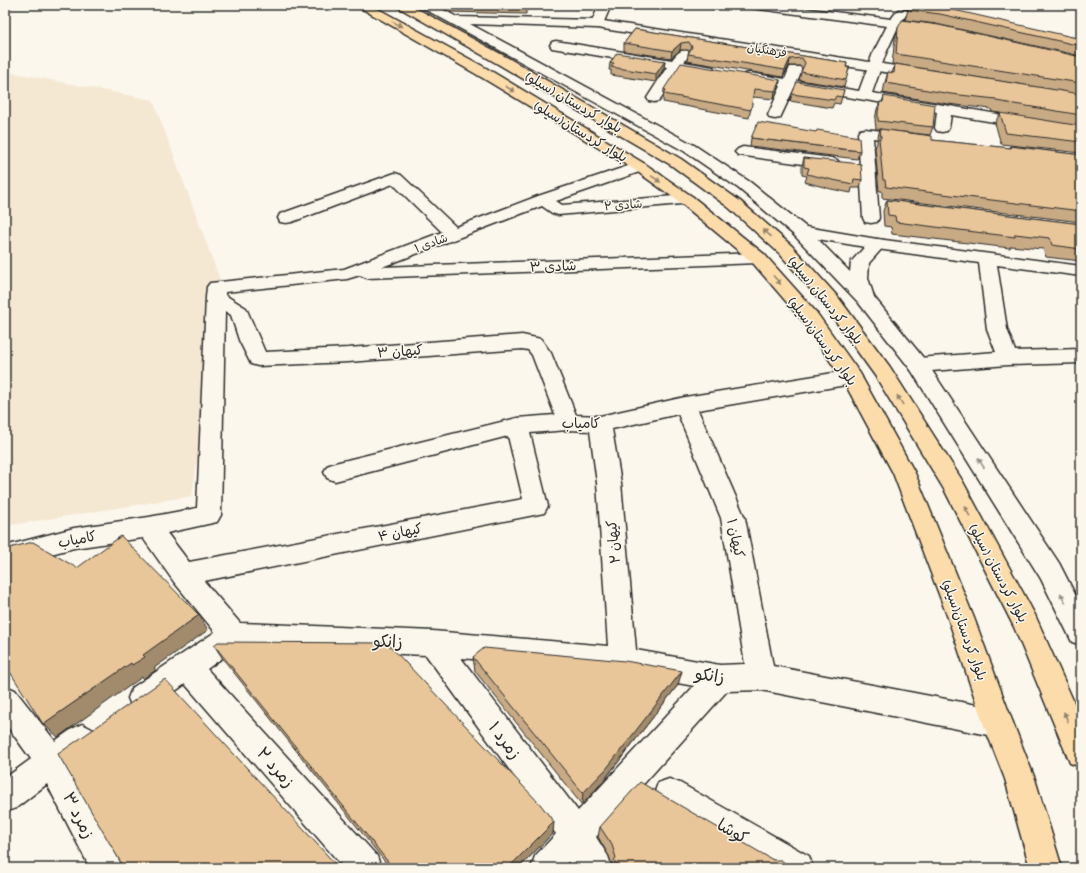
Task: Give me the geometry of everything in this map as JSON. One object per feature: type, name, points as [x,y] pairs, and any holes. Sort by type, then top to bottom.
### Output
[{"type":"main road","name":"بلوار کردستان(سیلو)","points":[[363,5],[481,71],[640,167],[687,200],[758,258],[809,316],[852,377],[904,473],[961,618],[998,724],[1020,779],[1046,868]]},
{"type":"main road","name":"بلوار کردستان (سیلو)","points":[[402,5],[444,22],[503,60],[676,162],[728,200],[786,250],[831,301],[883,372],[954,486],[1026,623],[1081,752]]},
{"type":"main road","points":[[481,71],[503,60]]},
{"type":"street","points":[[425,5],[444,22],[477,32],[689,148],[744,185],[800,232],[865,298],[918,365],[1050,572],[1081,633]]},
{"type":"street","points":[[598,24],[605,5]]},
{"type":"street","points":[[751,5],[895,23],[944,31]]},
{"type":"street","points":[[864,96],[874,66],[895,23],[908,5],[954,15]]},
{"type":"street","name":"فرهنگیان","points":[[444,22],[598,24],[935,76]]},
{"type":"street","points":[[556,45],[721,72]]},
{"type":"street","points":[[654,98],[676,64],[686,52]]},
{"type":"street","points":[[774,115],[795,69]]},
{"type":"street","points":[[736,74],[788,84],[1081,132]]},
{"type":"street","points":[[942,128],[944,109]]},
{"type":"street","points":[[876,209],[867,168],[865,133],[927,141]]},
{"type":"street","points":[[743,152],[867,168]]},
{"type":"street","name":"شادی ۱","points":[[216,292],[348,274],[544,199],[640,167]]},
{"type":"street","points":[[286,218],[395,178],[454,234]]},
{"type":"street","name":"شادی ۲","points":[[544,199],[558,210],[687,200]]},
{"type":"street","points":[[800,232],[877,244],[1081,271]]},
{"type":"street","points":[[865,298],[859,278],[860,262],[877,244]]},
{"type":"street","name":"شادی ۳","points":[[348,274],[758,258]]},
{"type":"street","points":[[987,258],[997,329],[1008,358]]},
{"type":"street","name":"کامیاب","points":[[5,556],[74,538],[149,527],[209,515],[216,292]]},
{"type":"street","name":"کیهان ۳","points":[[216,292],[239,312],[249,340],[258,359],[348,355],[522,342],[534,344],[542,353],[568,422]]},
{"type":"street","points":[[918,365],[1008,358],[1081,356]]},
{"type":"street","name":"کامیاب","points":[[335,472],[517,426],[568,422],[600,424],[686,405],[852,377]]},
{"type":"street","name":"کیهان ۱","points":[[686,405],[733,518],[762,677]]},
{"type":"street","name":"کیهان ۲","points":[[600,424],[609,483],[623,660]]},
{"type":"street","name":"کیهان ۴","points":[[183,574],[536,506],[517,426]]},
{"type":"street","points":[[5,798],[51,761],[233,635],[183,574],[149,527]]},
{"type":"street","name":"زانکو","points":[[233,635],[433,643],[623,660],[720,678],[762,677],[998,724]]},
{"type":"street","name":"زمرد ۱","points":[[433,643],[577,836],[596,868]]},
{"type":"street","name":"زمرد ۲","points":[[187,666],[365,868]]},
{"type":"street","points":[[547,868],[720,678]]},
{"type":"street","name":"زمرد ۳","points":[[5,700],[51,761],[107,868]]},
{"type":"street","name":"کوشا","points":[[669,794],[797,868]]},
{"type":"shaded area","points":[[5,71],[153,100],[221,282],[192,496],[5,526]]},
{"type":"building","points":[[912,5],[932,5],[1081,39],[1081,46],[940,14],[908,10]]},
{"type":"building","points":[[902,20],[939,25],[1081,57],[1081,83],[896,54],[898,28]]},
{"type":"building","points":[[635,29],[847,63],[846,67],[849,68],[846,80],[801,72],[805,63],[802,58],[790,59],[785,70],[688,54],[692,47],[689,42],[681,43],[672,51],[624,43]]},
{"type":"building","points":[[617,53],[665,61],[656,74],[611,67],[614,63],[610,63]]},
{"type":"building","points":[[681,63],[780,80],[775,91],[754,89],[751,110],[664,94],[666,90],[664,89]]},
{"type":"building","points":[[895,64],[1081,94],[1081,115],[996,101],[996,99],[951,94],[886,83],[888,72],[894,73]]},
{"type":"building","points":[[797,82],[844,90],[842,97],[836,96],[834,100],[792,94]]},
{"type":"building","points":[[884,96],[935,105],[933,127],[878,121],[880,102],[883,102]]},
{"type":"building","points":[[1000,113],[1081,126],[1081,142],[1006,133]]},
{"type":"building","points":[[758,122],[816,132],[817,130],[859,137],[860,151],[751,138]]},
{"type":"building","points":[[880,129],[932,136],[932,140],[1011,148],[1010,146],[1081,155],[1081,211],[886,187],[885,180],[883,180],[879,138],[881,138]]},
{"type":"building","points":[[804,158],[861,164],[862,180],[854,179],[853,184],[807,174],[809,168],[804,167]]},
{"type":"building","points":[[887,200],[1081,224],[1081,249],[1052,245],[1050,238],[1015,234],[1015,237],[896,222],[895,216],[888,215]]},
{"type":"building","points":[[121,536],[199,615],[143,655],[145,657],[132,665],[131,663],[43,724],[5,664],[5,549],[33,542],[77,568]]},
{"type":"building","points":[[218,642],[387,643],[540,804],[554,822],[508,868],[393,868],[214,645]]},
{"type":"building","points":[[484,648],[625,661],[682,671],[607,768],[583,793],[473,657]]},
{"type":"building","points":[[165,679],[339,868],[124,868],[58,754]]},
{"type":"building","points":[[640,782],[773,860],[781,860],[791,868],[619,868],[614,860],[616,858],[612,845],[600,827]]},
{"type":"building","points":[[568,862],[571,868],[562,868]]}]
